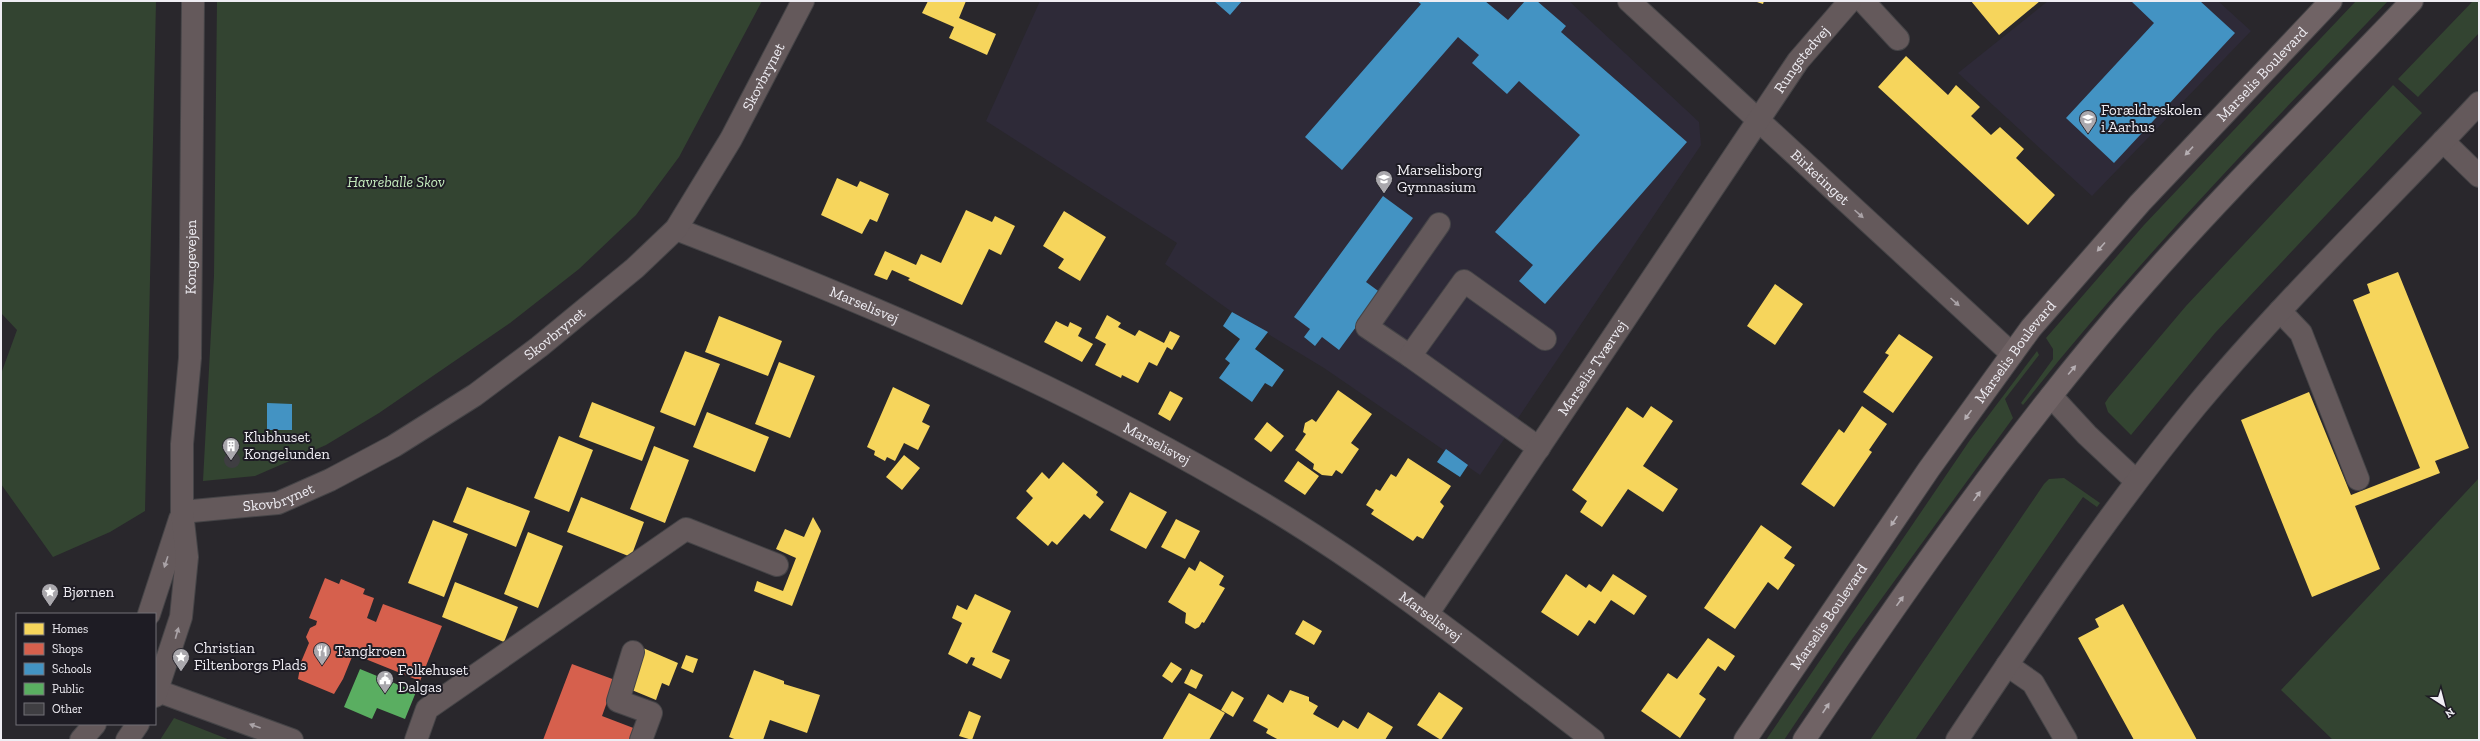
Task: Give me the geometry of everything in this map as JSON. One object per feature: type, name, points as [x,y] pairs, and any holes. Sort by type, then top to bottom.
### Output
[{"type":"main road","name":"Marselis Boulevard","points":[[1745,740],[1929,469],[2031,328],[2140,203],[2331,1]]},
{"type":"main road","points":[[1804,740],[1863,654],[2051,396],[2144,284],[2412,1]]},
{"type":"street","name":"Kongevejen","points":[[182,512],[182,444],[190,350],[194,1]]},
{"type":"street","name":"Skovbrynet","points":[[182,512],[278,503],[330,480],[394,446],[475,395],[539,347],[635,268],[676,229],[731,139],[803,1]]},
{"type":"street","name":"Birketinget","points":[[1629,1],[1758,122],[2012,354]]},
{"type":"street","name":"Rungstedvej","points":[[1758,122],[1798,61],[1850,1]]},
{"type":"street","points":[[1863,1],[1898,39]]},
{"type":"street","points":[[1957,740],[2007,665],[2136,481],[2197,404],[2280,311],[2479,103]]},
{"type":"street","name":"Marselis Tværvej","points":[[1428,614],[1758,122]]},
{"type":"street","points":[[2443,142],[2479,176]]},
{"type":"street","points":[[1439,224],[1367,327],[1539,448]]},
{"type":"street","name":"Marselisvej","points":[[676,229],[804,278],[968,351],[1128,427],[1258,500],[1324,541],[1428,614],[1593,740]]},
{"type":"street","points":[[1410,356],[1464,281],[1545,339]]},
{"type":"street","points":[[2280,311],[2301,333],[2358,479]]},
{"type":"street","points":[[2051,396],[2087,435],[2136,481]]},
{"type":"street","points":[[149,613],[182,512]]},
{"type":"street","points":[[182,512],[187,558],[181,617],[156,692],[292,740]]},
{"type":"street","points":[[416,740],[427,709],[686,529],[777,565]]},
{"type":"street","points":[[633,652],[618,701],[651,713],[641,740]]},
{"type":"street","points":[[2007,665],[2033,683],[2066,740]]},
{"type":"street","points":[[81,740],[94,725]]},
{"type":"street","points":[[127,740],[137,725]]},
{"type":"shaded area","name":"Marselisborg Gymnasium","points":[[1040,1],[1569,1],[1699,122],[1701,145],[1480,475],[1324,368],[1232,312],[1165,264],[1177,243],[986,121]]},
{"type":"shaded area","name":"Forældreskolen i Aarhus","points":[[2048,1],[2218,1],[2251,31],[2092,196],[1958,73]]},
{"type":"green space","points":[[1,1],[156,1],[145,511],[110,532],[53,557],[1,484],[1,374],[17,330],[1,313]]},
{"type":"green space","name":"Havreballe Skov","points":[[217,1],[762,1],[679,157],[636,215],[579,269],[510,323],[379,413],[326,445],[255,476],[203,481],[214,276]]},
{"type":"green space","points":[[2356,1],[2388,1],[2247,149],[2155,249],[2066,352],[2023,405],[2021,403],[2053,359],[2053,349],[2046,338],[2144,225]]},
{"type":"green space","points":[[2473,1],[2479,1],[2479,33],[2418,97],[2398,79]]},
{"type":"green space","points":[[2393,85],[2422,113],[2215,333],[2131,435],[2108,412],[2105,403],[2109,397],[2186,306]]},
{"type":"green space","points":[[2037,351],[2039,355],[2005,399],[2013,418],[1850,642],[1784,740],[1766,740],[1970,440]]},
{"type":"green space","points":[[2064,478],[2100,503],[2097,507],[2083,497],[1915,740],[1870,740],[2044,484],[2049,479]]},
{"type":"green space","points":[[2479,478],[2479,740],[2333,740],[2281,690]]},
{"type":"green space","points":[[174,718],[230,740],[160,740]]},
{"type":"building: Homes","points":[[928,1],[966,1],[959,18],[996,34],[987,55],[949,38],[954,27],[922,13]]},
{"type":"building: Homes","points":[[1754,1],[1764,1],[1763,4]]},
{"type":"building: Homes","points":[[1971,1],[2040,1],[1999,35]]},
{"type":"building: Homes","points":[[1906,56],[1948,95],[1956,85],[1980,107],[1971,116],[1991,135],[2000,127],[2024,149],[2016,158],[2055,195],[2028,225],[1878,87]]},
{"type":"building: Homes","points":[[837,178],[857,187],[860,181],[889,194],[877,222],[870,219],[862,234],[821,215]]},
{"type":"building: Homes","points":[[966,210],[992,222],[995,216],[1015,226],[1001,255],[989,249],[962,305],[908,280],[910,278],[892,270],[887,280],[874,275],[885,251],[916,265],[921,254],[941,263]]},
{"type":"building: Homes","points":[[1064,211],[1106,237],[1080,281],[1058,268],[1064,259],[1043,246]]},
{"type":"building: Homes","points":[[2398,272],[2469,448],[2435,461],[2440,473],[2355,506],[2380,569],[2312,597],[2241,420],[2309,392],[2351,495],[2420,468],[2353,300],[2370,293],[2367,284]]},
{"type":"building: Homes","points":[[1775,284],[1803,304],[1775,345],[1747,326]]},
{"type":"building: Homes","points":[[1107,315],[1121,323],[1118,327],[1135,336],[1139,330],[1164,343],[1170,331],[1180,336],[1172,350],[1167,347],[1157,366],[1149,362],[1138,383],[1122,375],[1121,378],[1095,365],[1106,344],[1095,338]]},
{"type":"building: Homes","points":[[719,316],[782,341],[768,376],[705,352]]},
{"type":"building: Homes","points":[[1056,321],[1068,327],[1070,322],[1082,328],[1078,336],[1093,344],[1082,362],[1044,342]]},
{"type":"building: Homes","points":[[1899,334],[1933,357],[1893,413],[1863,392],[1889,355],[1885,353]]},
{"type":"building: Homes","points":[[685,351],[720,364],[695,426],[660,412]]},
{"type":"building: Homes","points":[[779,362],[815,376],[790,438],[755,424]]},
{"type":"building: Homes","points":[[893,387],[930,405],[922,422],[930,426],[918,450],[904,443],[895,461],[887,457],[885,461],[874,455],[875,451],[867,447]]},
{"type":"building: Homes","points":[[1338,390],[1372,414],[1351,443],[1359,449],[1342,474],[1336,470],[1332,476],[1322,475],[1313,469],[1314,464],[1295,450],[1306,434],[1303,432],[1305,423],[1312,419],[1316,422]]},
{"type":"building: Homes","points":[[1170,391],[1183,398],[1170,421],[1158,414]]},
{"type":"building: Homes","points":[[592,402],[655,427],[642,461],[579,437]]},
{"type":"building: Homes","points":[[1651,406],[1673,421],[1643,466],[1678,489],[1663,512],[1628,489],[1602,527],[1580,512],[1587,501],[1572,490],[1627,407],[1643,418]]},
{"type":"building: Homes","points":[[1862,406],[1887,424],[1869,450],[1872,452],[1834,507],[1801,484],[1839,429],[1844,433]]},
{"type":"building: Homes","points":[[707,412],[769,437],[755,472],[693,447]]},
{"type":"building: Homes","points":[[1267,422],[1284,436],[1271,452],[1254,439]]},
{"type":"building: Homes","points":[[559,436],[593,450],[569,512],[534,498]]},
{"type":"building: Homes","points":[[654,446],[689,460],[665,523],[630,509]]},
{"type":"building: Homes","points":[[904,455],[920,468],[902,490],[886,477]]},
{"type":"building: Homes","points":[[1408,458],[1451,486],[1440,502],[1444,506],[1423,539],[1417,536],[1413,541],[1371,514],[1374,510],[1366,505],[1376,489],[1380,491],[1391,474],[1396,477]]},
{"type":"building: Homes","points":[[1298,461],[1319,476],[1305,495],[1284,481]]},
{"type":"building: Homes","points":[[1063,462],[1098,492],[1096,495],[1104,502],[1090,519],[1084,514],[1057,545],[1052,541],[1048,546],[1016,518],[1033,498],[1026,491],[1042,472],[1049,479]]},
{"type":"building: Homes","points":[[467,487],[530,511],[516,547],[453,522]]},
{"type":"building: Homes","points":[[1130,492],[1167,512],[1146,549],[1110,530]]},
{"type":"building: Homes","points":[[581,497],[644,522],[631,557],[567,532]]},
{"type":"building: Homes","points":[[813,517],[821,531],[792,606],[754,591],[757,581],[783,591],[796,558],[776,549],[785,529],[804,537]]},
{"type":"building: Homes","points":[[1176,519],[1200,531],[1185,559],[1161,547]]},
{"type":"building: Homes","points":[[433,520],[468,534],[444,597],[408,583]]},
{"type":"building: Homes","points":[[1761,525],[1792,547],[1784,558],[1795,565],[1778,590],[1768,582],[1735,629],[1704,608]]},
{"type":"building: Homes","points":[[528,532],[563,546],[538,608],[504,594]]},
{"type":"building: Homes","points":[[1200,561],[1224,576],[1219,585],[1225,588],[1204,623],[1202,622],[1199,627],[1195,629],[1185,623],[1186,613],[1168,602],[1189,567],[1195,571]]},
{"type":"building: Homes","points":[[1566,574],[1586,588],[1589,584],[1601,592],[1613,574],[1647,596],[1634,615],[1611,600],[1595,624],[1589,620],[1578,636],[1541,612]]},
{"type":"building: Homes","points":[[455,582],[518,607],[504,642],[442,617]]},
{"type":"building: Homes","points":[[975,594],[1011,611],[992,652],[1010,660],[1001,679],[972,665],[975,658],[971,657],[967,664],[948,654],[962,623],[952,618],[957,605],[967,610]]},
{"type":"building: Homes","points":[[2123,604],[2197,740],[2134,740],[2078,638],[2099,627],[2095,619]]},
{"type":"building: Homes","points":[[1303,620],[1322,631],[1314,645],[1295,634]]},
{"type":"building: Homes","points":[[1708,638],[1735,656],[1725,671],[1718,666],[1699,694],[1706,699],[1680,738],[1641,711],[1668,673],[1677,679]]},
{"type":"building: Homes","points":[[643,648],[678,663],[669,686],[662,683],[656,700],[627,688]]},
{"type":"building: Homes","points":[[686,655],[698,659],[693,673],[681,668]]},
{"type":"building: Homes","points":[[1171,662],[1182,669],[1172,683],[1162,676]]},
{"type":"building: Homes","points":[[1191,669],[1203,675],[1196,689],[1184,683]]},
{"type":"building: Homes","points":[[754,670],[784,681],[784,684],[820,695],[807,733],[770,720],[763,740],[737,740],[729,737]]},
{"type":"building: Homes","points":[[1290,690],[1309,697],[1309,701],[1318,706],[1313,714],[1338,728],[1343,720],[1358,729],[1368,712],[1393,727],[1385,740],[1279,740],[1266,733],[1268,729],[1253,721],[1268,694],[1283,703]]},
{"type":"building: Homes","points":[[1232,691],[1244,698],[1233,717],[1221,710]]},
{"type":"building: Homes","points":[[1439,692],[1463,708],[1441,740],[1417,725]]},
{"type":"building: Homes","points":[[1189,693],[1225,713],[1209,740],[1162,740]]},
{"type":"building: Homes","points":[[969,711],[981,716],[972,740],[959,736]]},
{"type":"building: Shops","points":[[325,578],[339,584],[341,579],[365,589],[363,594],[374,598],[367,618],[376,622],[383,604],[442,626],[420,681],[363,658],[364,657],[354,652],[343,679],[334,694],[298,679],[301,662],[309,643],[306,637],[310,628],[316,625],[317,621],[309,618]]},
{"type":"building: Shops","points":[[572,664],[615,680],[602,716],[636,729],[632,740],[543,740]]},
{"type":"building: Schools","points":[[1214,1],[1242,1],[1230,15]]},
{"type":"building: Schools","points":[[1417,1],[1485,1],[1508,20],[1525,1],[1537,1],[1566,26],[1561,32],[1687,142],[1545,304],[1519,281],[1533,265],[1495,232],[1580,135],[1519,81],[1507,94],[1472,63],[1479,55],[1458,37],[1342,170],[1305,137],[1421,4]]},
{"type":"building: Schools","points":[[2131,1],[2200,1],[2235,33],[2114,163],[2066,118],[2154,23]]},
{"type":"building: Schools","points":[[1383,196],[1413,218],[1366,282],[1381,293],[1339,350],[1322,337],[1315,346],[1304,337],[1310,329],[1294,317]]},
{"type":"building: Schools","points":[[1232,312],[1268,332],[1255,349],[1284,370],[1272,387],[1265,383],[1252,402],[1219,378],[1230,363],[1225,359],[1240,339],[1223,326]]},
{"type":"building: Schools","points":[[267,403],[292,404],[292,430],[267,430]]},
{"type":"building: Schools","points":[[1446,449],[1468,465],[1460,477],[1437,462]]},
{"type":"building: Public","points":[[360,669],[416,692],[405,719],[377,708],[372,719],[344,707]]},
{"type":"building: Other","name":"Klubhuset Kongelunden","points":[[229,452],[235,452],[240,457],[238,466],[235,468],[229,468],[224,463],[224,457]]},
{"type":"place","name":"Forældreskolen i Aarhus","points":[[2088,134]]},
{"type":"place","name":"Marselisborg Gymnasium","points":[[1384,194]]},
{"type":"place","name":"Klubhuset Kongelunden","points":[[231,461]]},
{"type":"place","name":"Bjørnen","points":[[50,607]]},
{"type":"place","name":"Tangkroen","points":[[322,666]]},
{"type":"place","name":"Christian Filtenborgs Plads","points":[[181,672]]},
{"type":"place","name":"Folkehuset Dalgas","points":[[385,694]]}]
